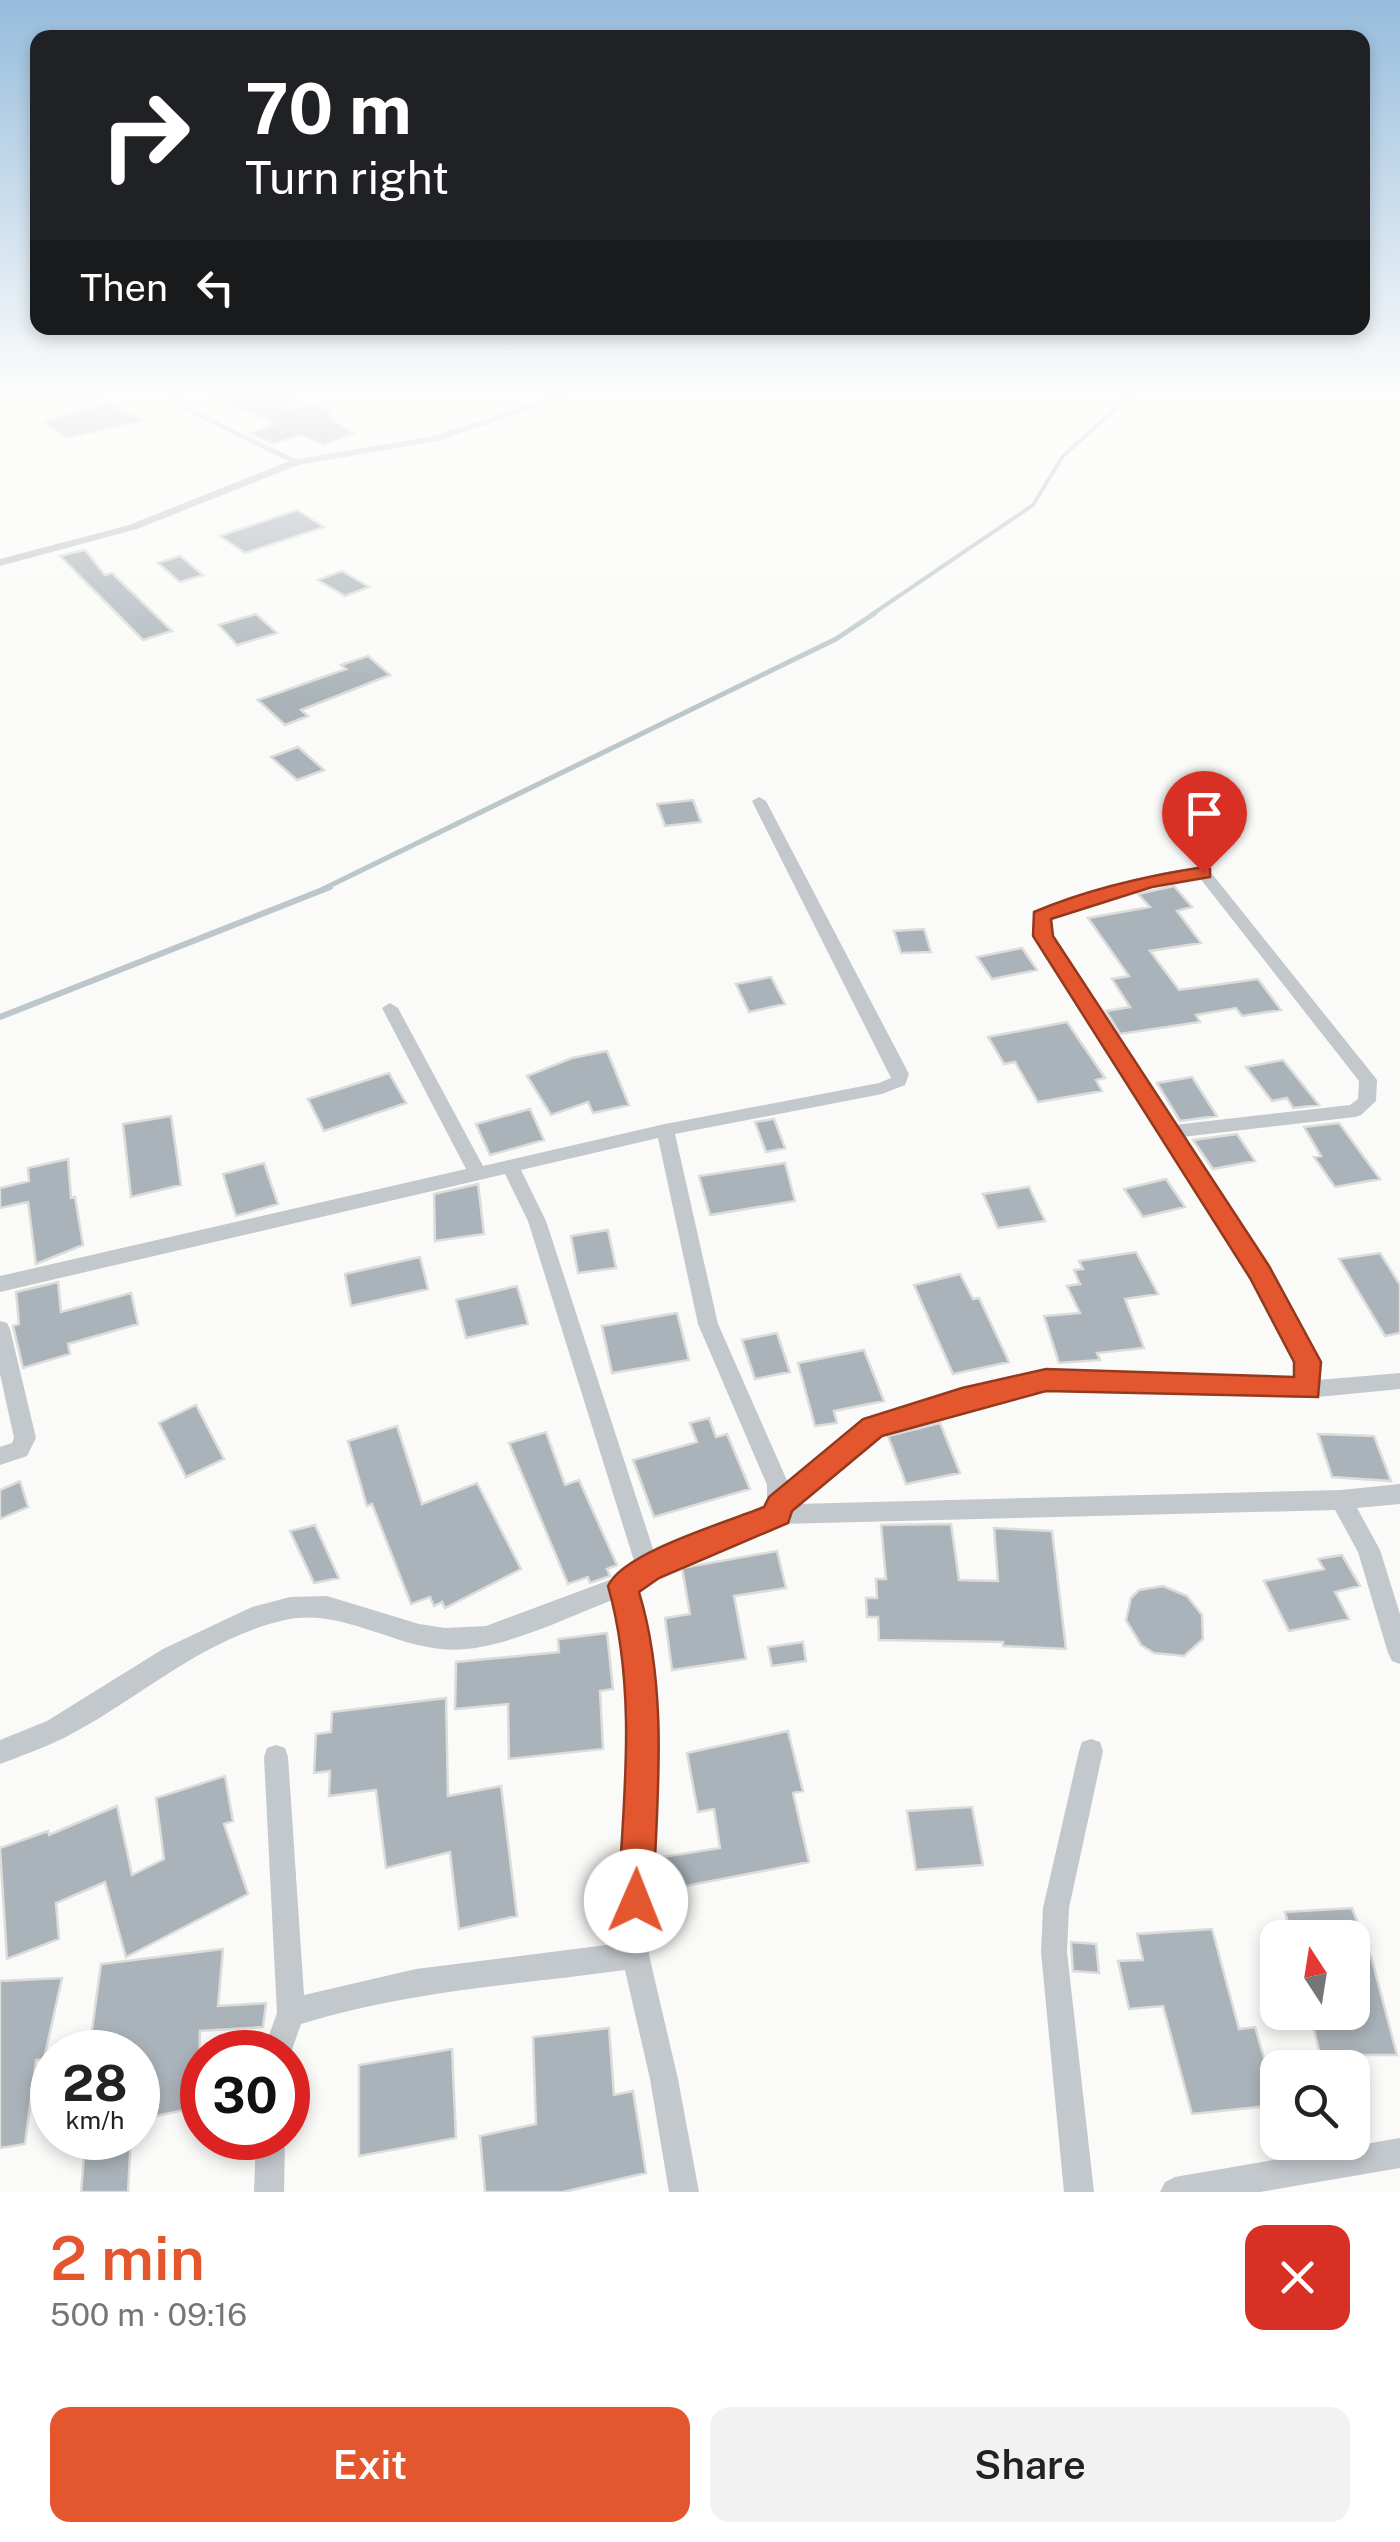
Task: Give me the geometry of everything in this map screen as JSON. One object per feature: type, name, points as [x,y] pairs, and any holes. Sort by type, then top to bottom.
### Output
[{"type":"street","points":[[0,563],[133,527],[207,497]]},
{"type":"street","points":[[0,1284],[666,1130],[882,1088],[898,1081],[900,1074],[759,801]]},
{"type":"street","points":[[1171,1132],[1355,1111],[1368,1101],[1368,1080],[1204,873],[1198,872],[1118,890],[1041,916],[1043,936],[1260,1272],[1307,1362],[1308,1389]]},
{"type":"street","points":[[390,1008],[478,1174]]},
{"type":"street","points":[[666,1130],[708,1324],[778,1485],[778,1510]]},
{"type":"street","points":[[510,1166],[537,1222],[648,1568]]},
{"type":"street","points":[[0,1328],[24,1438],[18,1450],[0,1456]]},
{"type":"street","points":[[0,1752],[56,1728],[210,1638],[290,1608],[326,1608],[445,1639],[486,1637],[623,1586],[648,1568],[778,1510],[873,1427],[1046,1380],[1308,1389],[1400,1381]]},
{"type":"street","points":[[778,1510],[1340,1500],[1400,1494]]},
{"type":"street","points":[[1340,1500],[1369,1550],[1400,1653]]},
{"type":"street","points":[[623,1586],[636,1630],[643,1753],[636,1955],[684,2192]]},
{"type":"street","points":[[1079,2192],[1054,1952],[1056,1908],[1091,1752]]},
{"type":"street","points":[[276,1757],[291,2012],[285,2030]]},
{"type":"street","points":[[291,2012],[368,1990],[636,1955]]},
{"type":"street","points":[[1175,2192],[1400,2153]]},
{"type":"street","points":[[269,2192],[270,2160]]},
{"type":"building","points":[[297,510],[324,527],[245,553],[220,536]]},
{"type":"building","points":[[85,550],[105,575],[112,573],[172,631],[143,640],[60,556]]},
{"type":"building","points":[[180,556],[203,575],[180,582],[158,563]]},
{"type":"building","points":[[342,571],[369,587],[345,596],[318,580]]},
{"type":"building","points":[[256,614],[277,633],[237,645],[219,625]]},
{"type":"building","points":[[368,656],[390,675],[301,710],[308,716],[285,725],[258,700],[346,669],[341,665]]},
{"type":"building","points":[[298,747],[324,770],[297,780],[271,757]]},
{"type":"building","points":[[693,800],[701,822],[665,826],[657,804]]},
{"type":"building","points":[[1174,886],[1192,907],[1177,911],[1201,943],[1150,951],[1179,990],[1258,979],[1281,1010],[1242,1016],[1236,1008],[1196,1015],[1200,1022],[1120,1034],[1106,1011],[1130,1007],[1112,979],[1129,976],[1088,918],[1150,907],[1138,894]]},
{"type":"building","points":[[924,929],[931,952],[901,953],[894,931]]},
{"type":"building","points":[[1022,948],[1037,970],[992,979],[977,957]]},
{"type":"building","points":[[771,977],[785,1004],[749,1012],[736,984]]},
{"type":"building","points":[[1067,1022],[1105,1078],[1096,1080],[1102,1091],[1038,1102],[1015,1062],[1004,1064],[988,1037]]},
{"type":"building","points":[[607,1051],[629,1105],[593,1113],[588,1102],[551,1115],[527,1076],[572,1058]]},
{"type":"building","points":[[1283,1060],[1319,1105],[1293,1108],[1287,1098],[1272,1101],[1246,1067]]},
{"type":"building","points":[[389,1073],[406,1103],[324,1131],[308,1099]]},
{"type":"building","points":[[1192,1077],[1217,1116],[1180,1121],[1157,1083]]},
{"type":"building","points":[[530,1109],[544,1140],[490,1155],[476,1124]]},
{"type":"building","points":[[171,1116],[181,1185],[131,1197],[123,1124]]},
{"type":"building","points":[[774,1119],[785,1148],[766,1152],[755,1122]]},
{"type":"building","points":[[1339,1123],[1380,1179],[1335,1187],[1314,1157],[1321,1156],[1304,1127]]},
{"type":"building","points":[[1237,1134],[1255,1161],[1213,1169],[1193,1140]]},
{"type":"building","points":[[68,1159],[71,1198],[75,1197],[83,1245],[36,1264],[28,1202],[0,1208],[0,1188],[29,1181],[28,1168]]},
{"type":"building","points":[[264,1163],[278,1204],[236,1216],[223,1174]]},
{"type":"building","points":[[785,1163],[795,1201],[710,1215],[699,1176]]},
{"type":"building","points":[[1166,1179],[1185,1207],[1143,1217],[1124,1189]]},
{"type":"building","points":[[478,1184],[484,1234],[435,1241],[434,1194]]},
{"type":"building","points":[[1029,1187],[1045,1221],[998,1228],[983,1194]]},
{"type":"building","points":[[608,1230],[616,1268],[578,1273],[571,1236]]},
{"type":"building","points":[[1136,1252],[1158,1294],[1125,1299],[1144,1348],[1097,1353],[1100,1360],[1059,1363],[1044,1316],[1080,1313],[1067,1286],[1080,1284],[1074,1270],[1083,1269],[1079,1261]]},
{"type":"building","points":[[1380,1253],[1400,1285],[1400,1333],[1385,1336],[1339,1259]]},
{"type":"building","points":[[420,1257],[428,1289],[351,1306],[345,1274]]},
{"type":"building","points":[[960,1274],[973,1299],[979,1298],[1009,1362],[953,1374],[914,1285]]},
{"type":"building","points":[[58,1282],[61,1312],[131,1293],[138,1324],[68,1344],[70,1354],[23,1368],[13,1326],[19,1324],[16,1292]]},
{"type":"building","points":[[517,1286],[528,1324],[466,1338],[456,1300]]},
{"type":"building","points":[[677,1313],[689,1360],[612,1373],[602,1326]]},
{"type":"building","points":[[777,1333],[790,1372],[755,1379],[742,1340]]},
{"type":"building","points":[[864,1350],[884,1401],[834,1411],[837,1423],[815,1426],[798,1363]]},
{"type":"building","points":[[196,1405],[224,1459],[186,1477],[159,1423]]},
{"type":"building","points":[[709,1418],[716,1437],[727,1434],[750,1489],[654,1517],[633,1460],[697,1442],[690,1423]]},
{"type":"building","points":[[940,1423],[960,1473],[906,1484],[888,1436]]},
{"type":"building","points":[[397,1426],[422,1504],[477,1483],[521,1569],[445,1608],[442,1602],[434,1606],[430,1597],[411,1604],[372,1504],[367,1506],[348,1441]]},
{"type":"building","points":[[546,1432],[565,1485],[579,1480],[617,1565],[607,1569],[610,1576],[590,1583],[588,1577],[568,1584],[509,1443]]},
{"type":"building","points":[[1318,1434],[1374,1436],[1391,1481],[1332,1477]]},
{"type":"building","points":[[20,1481],[28,1507],[0,1519],[0,1490]]},
{"type":"building","points":[[951,1524],[959,1580],[998,1581],[994,1528],[1052,1531],[1066,1649],[1003,1646],[1003,1642],[879,1640],[878,1617],[867,1617],[866,1598],[877,1598],[876,1579],[886,1579],[881,1525]]},
{"type":"building","points":[[315,1525],[339,1578],[314,1583],[290,1531]]},
{"type":"building","points":[[777,1551],[786,1588],[734,1596],[746,1659],[672,1670],[665,1618],[690,1614],[682,1568]]},
{"type":"building","points":[[1342,1555],[1360,1586],[1335,1592],[1349,1619],[1289,1631],[1264,1581],[1324,1569],[1318,1559]]},
{"type":"building","points":[[1163,1586],[1187,1596],[1202,1615],[1203,1639],[1184,1656],[1154,1653],[1141,1645],[1126,1620],[1131,1598],[1139,1590]]},
{"type":"building","points":[[607,1633],[613,1689],[600,1691],[603,1749],[509,1759],[508,1704],[455,1709],[456,1662],[559,1652],[558,1639]]},
{"type":"building","points":[[803,1642],[806,1661],[772,1666],[768,1647]]},
{"type":"building","points":[[446,1698],[448,1796],[501,1786],[517,1916],[459,1929],[450,1852],[386,1868],[376,1790],[329,1796],[330,1771],[314,1773],[316,1734],[331,1732],[332,1712]]},
{"type":"building","points":[[788,1731],[803,1791],[793,1793],[809,1862],[655,1892],[656,1858],[720,1848],[714,1809],[698,1812],[687,1753]]},
{"type":"building","points":[[225,1776],[233,1821],[224,1824],[248,1894],[126,1957],[105,1882],[56,1903],[59,1939],[7,1959],[0,1848],[48,1831],[49,1835],[117,1806],[132,1875],[164,1859],[156,1798]]},
{"type":"building","points":[[972,1807],[983,1865],[916,1870],[907,1811]]},
{"type":"building","points":[[1352,1908],[1357,1920],[1287,1920],[1285,1912]]},
{"type":"building","points":[[1212,1929],[1239,2029],[1255,2027],[1262,2050],[1260,2107],[1192,2114],[1163,2006],[1129,2009],[1118,1961],[1143,1960],[1137,1934]]},
{"type":"building","points":[[1071,1942],[1096,1944],[1099,1973],[1073,1971]]},
{"type":"building","points":[[223,1949],[218,2006],[266,2003],[263,2027],[180,2030],[180,2111],[160,2115],[160,2030],[92,2030],[101,1964]]},
{"type":"building","points":[[1370,1955],[1397,2055],[1370,2055],[1370,2050],[1319,2050],[1314,2030],[1370,2030]]},
{"type":"building","points":[[62,1978],[50,2030],[30,2030],[30,2106],[25,2144],[0,2148],[0,1981]]},
{"type":"building","points":[[609,2028],[614,2095],[633,2091],[646,2173],[563,2192],[485,2192],[480,2136],[536,2124],[533,2037]]},
{"type":"building","points":[[452,2049],[456,2138],[359,2156],[359,2065]]},
{"type":"building","points":[[84,2160],[130,2160],[128,2192],[81,2192]]},
{"type":"waterway","points":[[871,615],[1033,505],[1038,497]]},
{"type":"waterway","points":[[323,889],[836,639],[875,613]]},
{"type":"waterway","points":[[0,1017],[330,887]]},
{"type":"route","points":[[636,1901],[643,1753],[636,1630],[623,1586],[648,1568],[778,1514],[779,1506],[873,1427],[962,1400],[1046,1380],[1308,1389],[1307,1362],[1260,1272],[1043,936],[1041,916],[1071,904],[1150,881],[1204,873]]}]
